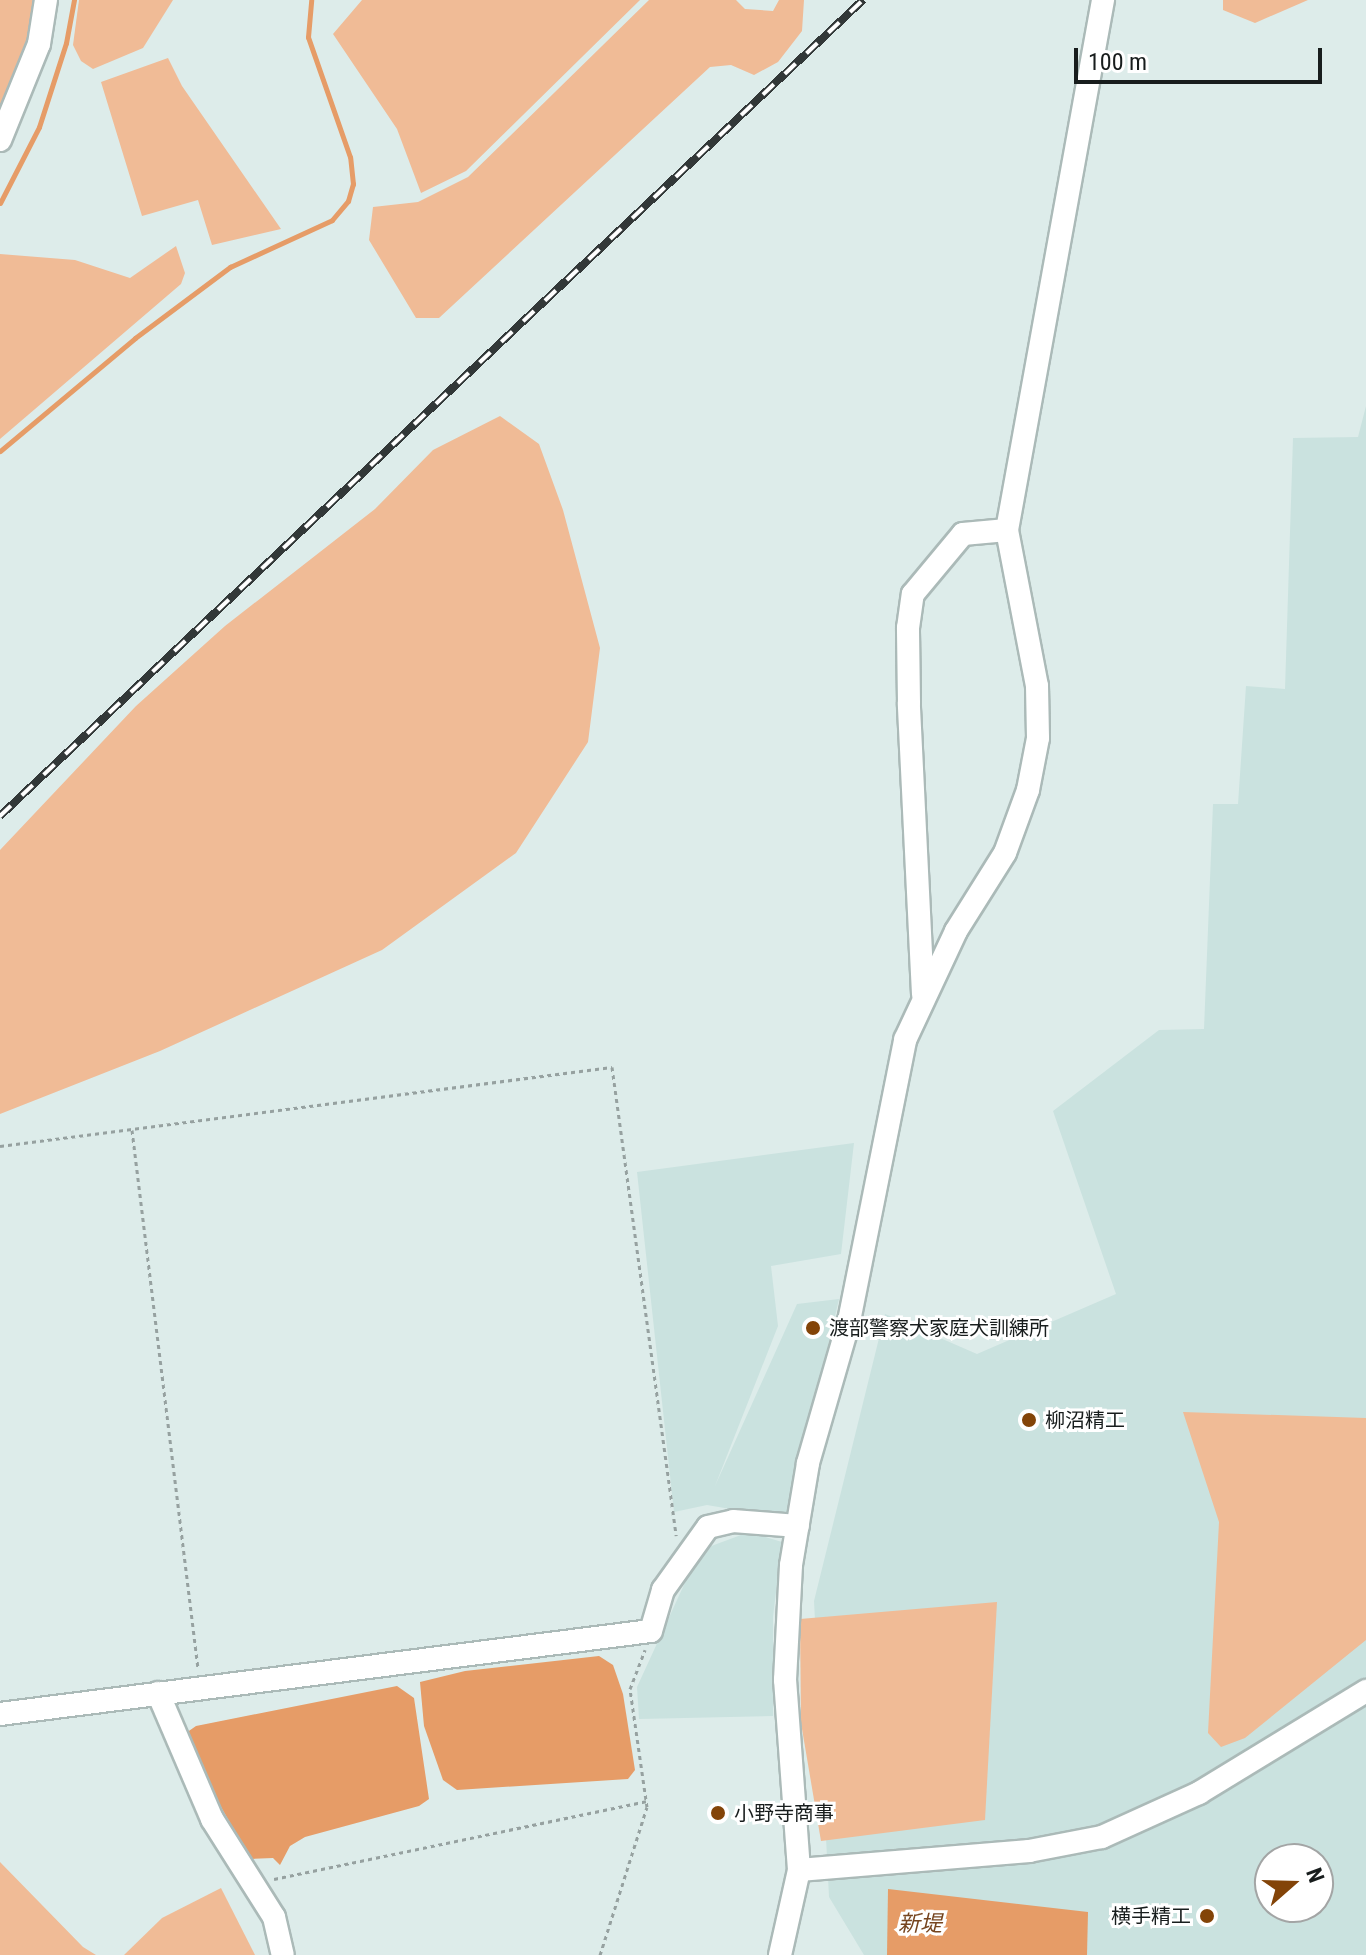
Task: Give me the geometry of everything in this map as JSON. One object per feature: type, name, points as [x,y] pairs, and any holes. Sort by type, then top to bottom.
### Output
[{"type":"street","points":[[0,140],[39,44],[46,0]]},
{"type":"street","points":[[780,1955],[799,1870],[785,1680],[787,1602],[808,1463],[856,1290],[887,1111],[905,1040],[924,996],[1005,853],[1028,790],[1038,738],[1037,686],[1007,530],[1103,0]]},
{"type":"street","points":[[924,996],[909,688],[908,628],[913,594],[963,534],[1007,530]]},
{"type":"street","points":[[0,1714],[651,1631],[663,1590],[685,1554],[708,1527],[733,1521],[798,1526]]},
{"type":"street","points":[[799,1870],[1029,1851],[1102,1837],[1199,1793],[1366,1691]]},
{"type":"street","points":[[158,1693],[212,1819],[274,1917],[283,1955]]},
{"type":"path","points":[[0,1146],[612,1067],[674,1531],[685,1554]]},
{"type":"path","points":[[132,1130],[201,1688]]},
{"type":"path","points":[[600,1955],[646,1801],[630,1689],[651,1631]]},
{"type":"path","points":[[252,1884],[646,1801]]},
{"type":"shaded area","points":[[0,0],[36,0],[30,42],[0,112]]},
{"type":"shaded area","points":[[79,0],[173,0],[143,48],[93,69],[81,61],[73,45]]},
{"type":"shaded area","points":[[362,0],[640,0],[466,171],[421,193],[397,129],[333,34]]},
{"type":"shaded area","points":[[649,0],[736,0],[745,9],[773,11],[779,0],[804,0],[802,31],[778,62],[754,75],[731,65],[710,67],[439,318],[416,318],[369,240],[373,207],[418,202],[468,177]]},
{"type":"shaded area","points":[[1223,0],[1308,0],[1255,23],[1223,10]]},
{"type":"shaded area","points":[[168,58],[182,86],[281,229],[212,245],[198,200],[142,216],[101,82]]},
{"type":"shaded area","points":[[176,246],[185,273],[181,284],[0,439],[0,254],[75,260],[130,278]]},
{"type":"shaded area","points":[[1366,406],[1366,1955],[864,1955],[829,1897],[814,1601],[885,1314],[977,1354],[1116,1294],[1053,1111],[1159,1030],[1204,1029],[1213,804],[1238,804],[1246,686],[1285,689],[1293,438],[1358,437]]},
{"type":"shaded area","points":[[500,416],[539,444],[563,510],[600,648],[588,742],[516,853],[382,950],[160,1051],[0,1114],[0,850],[136,706],[225,626],[375,509],[433,450]]},
{"type":"shaded area","points":[[854,1143],[841,1254],[771,1266],[778,1326],[715,1486],[797,1304],[839,1299],[788,1519],[707,1505],[674,1512],[637,1172]]},
{"type":"shaded area","points":[[1183,1412],[1366,1418],[1366,1640],[1245,1738],[1221,1747],[1208,1733],[1219,1522]]},
{"type":"shaded area","points":[[749,1532],[782,1542],[773,1617],[773,1716],[639,1719],[637,1687],[694,1563],[706,1548]]},
{"type":"shaded area","points":[[997,1602],[985,1820],[821,1841],[801,1723],[800,1619]]},
{"type":"shaded area","points":[[0,1862],[83,1947],[96,1955],[0,1955]]},
{"type":"shaded area","points":[[221,1888],[255,1955],[124,1955],[162,1918]]},
{"type":"water","points":[[599,1656],[613,1665],[623,1694],[635,1770],[628,1779],[457,1790],[443,1780],[424,1726],[420,1682],[465,1671]]},
{"type":"water","points":[[397,1686],[414,1698],[429,1799],[419,1806],[305,1837],[290,1846],[280,1865],[273,1858],[250,1859],[186,1744],[186,1733],[196,1726]]},
{"type":"water","name":"新堤","points":[[888,1889],[1088,1912],[1087,1955],[887,1955]]},
{"type":"waterway","points":[[0,203],[39,127],[66,43],[74,0]]},
{"type":"waterway","points":[[0,451],[135,338],[230,267],[332,220],[348,201],[353,184],[350,157],[308,37],[311,0]]},
{"type":"railway","points":[[0,816],[863,0]]},
{"type":"place","name":"渡部警察犬家庭犬訓練所","points":[[813,1328]]},
{"type":"place","name":"柳沼精工","points":[[1029,1420]]},
{"type":"place","name":"小野寺商事","points":[[718,1813]]},
{"type":"place","name":"横手精工","points":[[1207,1916]]}]
